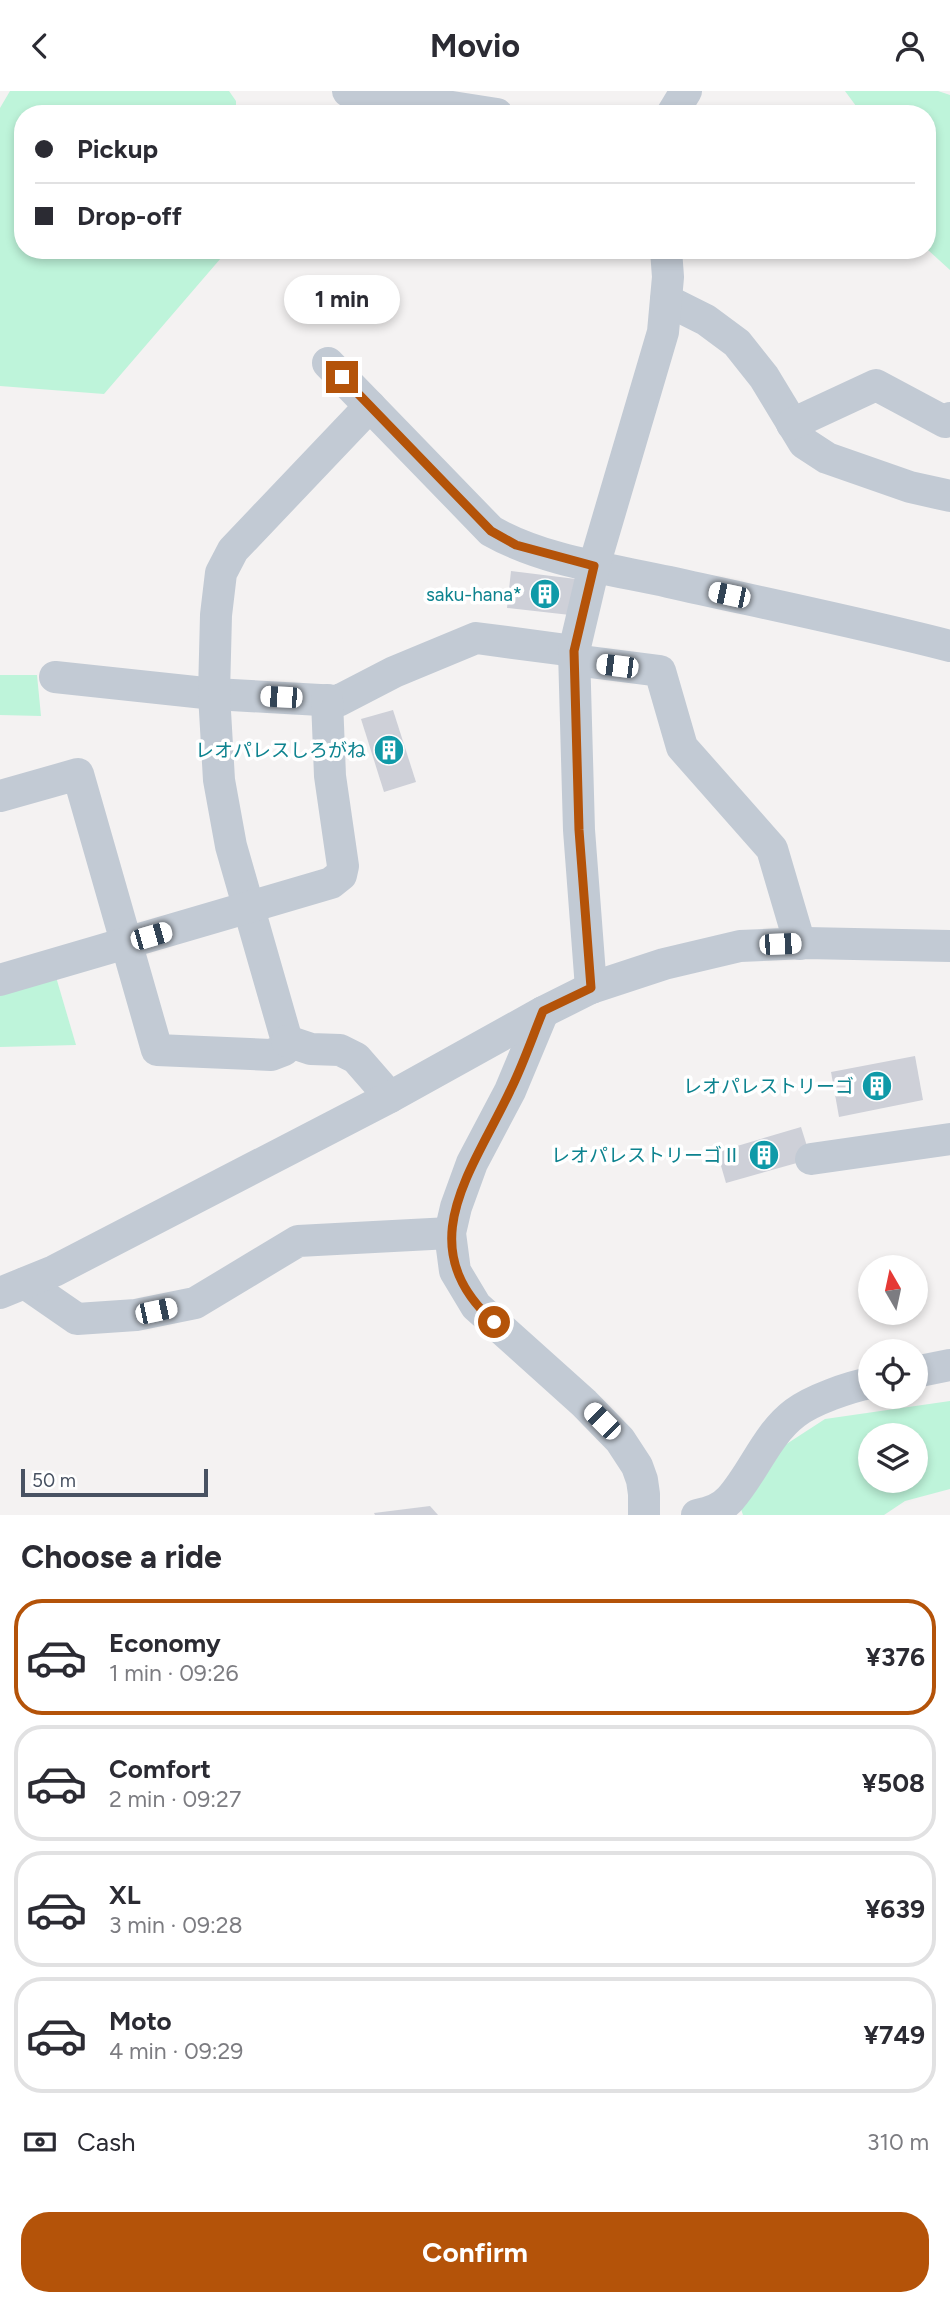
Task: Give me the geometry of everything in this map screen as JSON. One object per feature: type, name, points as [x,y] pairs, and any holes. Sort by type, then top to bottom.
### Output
[{"type":"street","points":[[348,91],[463,100]]},
{"type":"street","points":[[591,988],[579,830],[574,656],[594,566],[663,332],[668,277],[667,259]]},
{"type":"street","points":[[666,300],[706,320],[737,343],[764,377],[804,443],[827,459],[910,487],[950,496]]},
{"type":"street","points":[[328,363],[491,531],[516,545],[594,566],[950,646]]},
{"type":"street","points":[[792,424],[876,385],[945,422],[950,418]]},
{"type":"street","points":[[0,796],[78,774],[156,1049],[271,1055],[284,1050],[287,1041],[231,846],[219,780],[214,694],[216,615],[221,573],[233,550],[370,406]]},
{"type":"street","points":[[55,677],[214,694],[338,701],[394,672],[476,638],[660,671],[682,747],[772,849],[800,944]]},
{"type":"street","points":[[0,980],[331,883],[341,876],[343,866],[330,776],[327,700]]},
{"type":"street","points":[[12,1288],[54,1271],[390,1097],[543,1011],[591,988],[664,964],[740,946],[949,944]]},
{"type":"street","points":[[543,1011],[510,1091],[472,1163],[450,1233],[455,1271],[476,1306],[584,1403],[620,1440],[637,1466],[642,1480],[644,1515]]},
{"type":"street","points":[[287,1041],[311,1049],[340,1050],[356,1058],[390,1097]]},
{"type":"street","points":[[811,1159],[950,1139]]},
{"type":"street","points":[[12,1288],[76,1319],[136,1315],[195,1303],[298,1241],[450,1233]]},
{"type":"street","points":[[928,1370],[950,1365]]},
{"type":"street","points":[[697,1515],[714,1511],[730,1499],[766,1444],[796,1412],[847,1388],[858,1386]]},
{"type":"green space","points":[[10,91],[229,91],[236,101],[236,105],[14,105],[14,259],[220,259],[104,394],[0,386],[0,108]]},
{"type":"green space","points":[[845,91],[938,91],[950,95],[950,270],[936,257],[936,105],[855,105]]},
{"type":"green space","points":[[0,675],[37,675],[41,716],[0,715]]},
{"type":"green space","points":[[56,977],[76,1045],[0,1047],[0,994]]},
{"type":"green space","points":[[950,1401],[950,1489],[905,1501],[884,1515],[743,1515],[741,1509],[768,1456],[825,1419],[894,1409],[928,1409],[928,1404]]},
{"type":"building","name":"saku-hana*","points":[[511,571],[584,580],[579,616],[507,608]]},
{"type":"building","name":"レオパレスしろがね","points":[[393,710],[416,782],[384,792],[361,719]]},
{"type":"building","name":"レオパレストリーゴ","points":[[915,1056],[923,1100],[839,1117],[831,1072]]},
{"type":"building","name":"レオパレストリーゴⅡ","points":[[801,1127],[811,1159],[726,1183],[717,1152]]},
{"type":"building","points":[[430,1506],[438,1515],[374,1513]]},
{"type":"place","name":"saku-hana*","points":[[545,594]]},
{"type":"place","name":"レオパレスしろがね","points":[[389,750]]},
{"type":"place","name":"レオパレストリーゴ","points":[[877,1086]]},
{"type":"place","name":"レオパレストリーゴⅡ","points":[[764,1155]]},
{"type":"route","points":[[342,377],[491,531],[516,545],[594,566],[574,651],[579,830],[591,988],[543,1011],[510,1091],[472,1163],[450,1233],[455,1271],[476,1306],[494,1322]]}]
